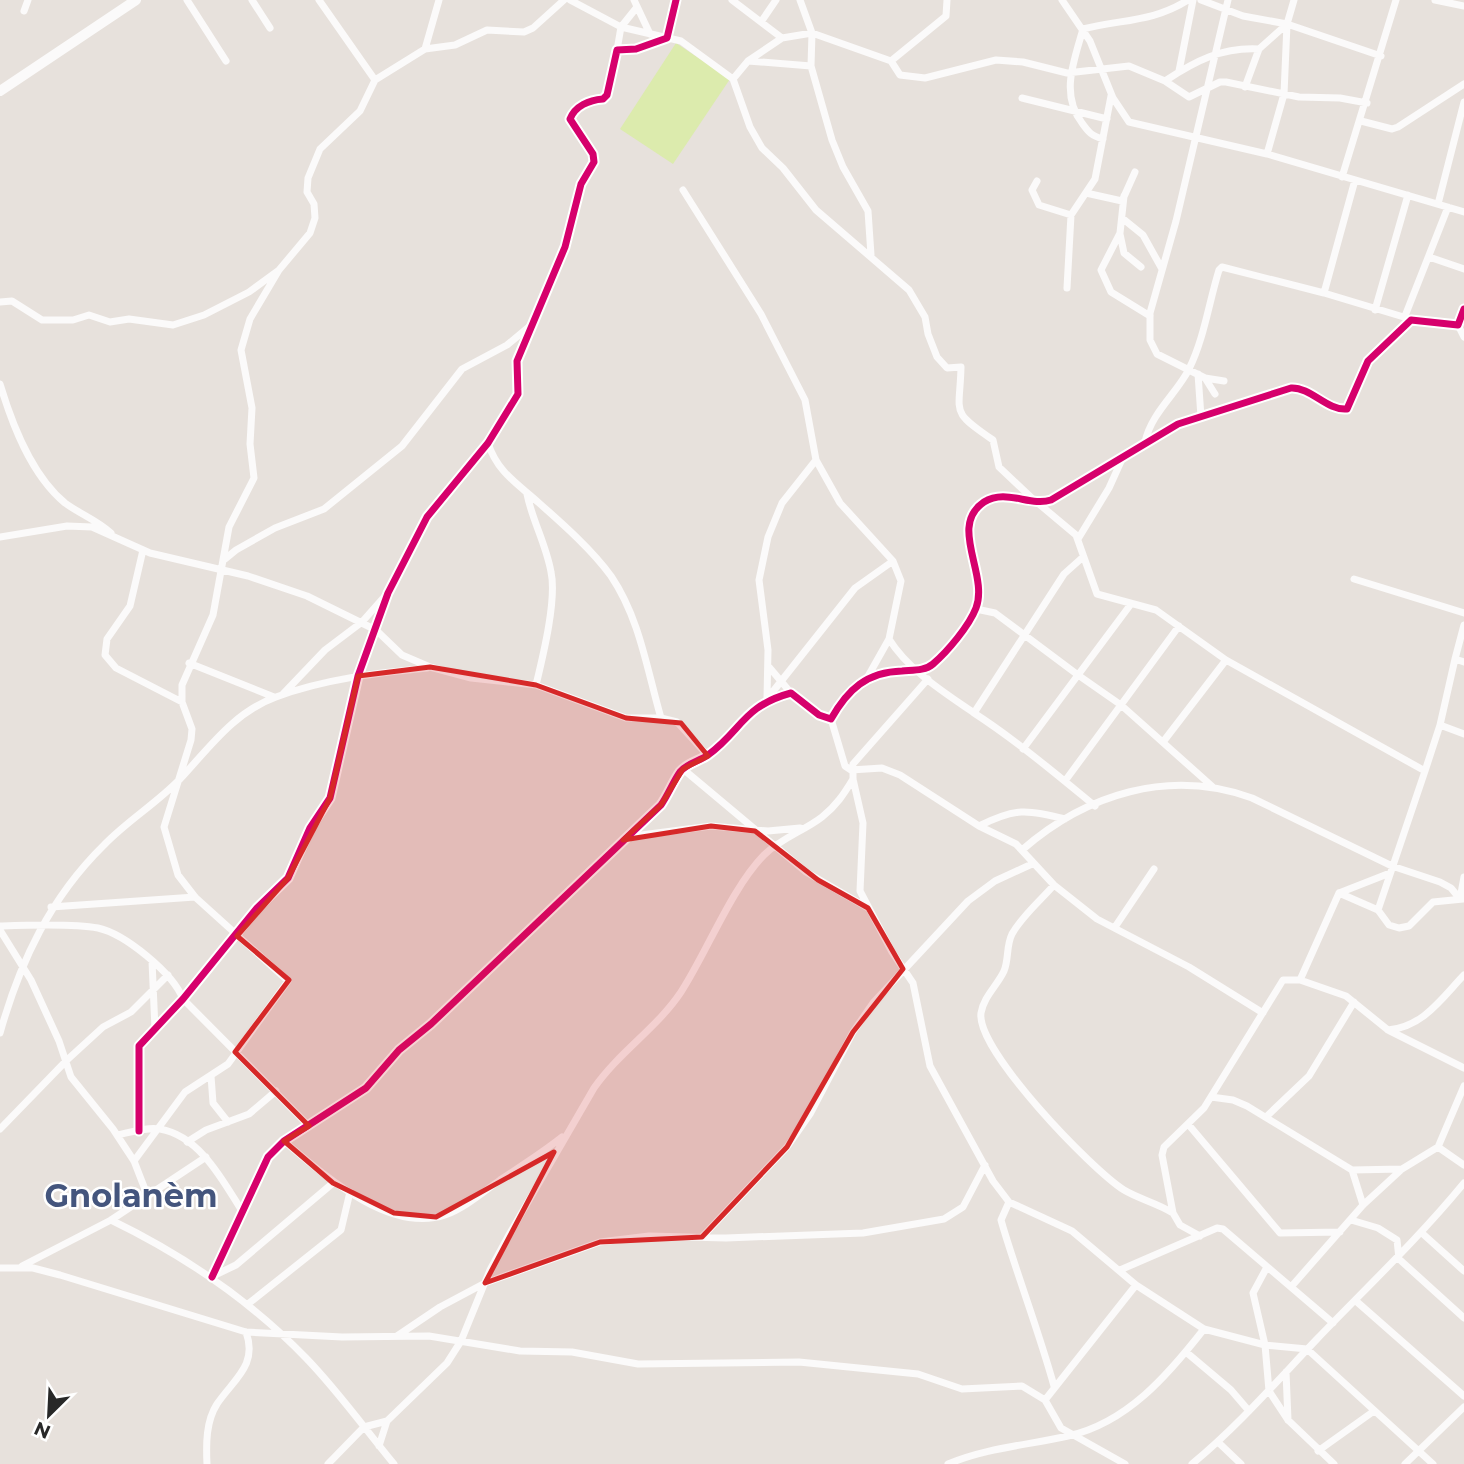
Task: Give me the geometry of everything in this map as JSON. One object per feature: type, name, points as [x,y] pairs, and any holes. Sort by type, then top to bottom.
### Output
[{"type":"street","points":[[24,11],[29,0]]},
{"type":"street","points":[[0,91],[136,0]]},
{"type":"street","points":[[187,0],[226,61]]},
{"type":"street","points":[[252,0],[270,28]]},
{"type":"street","points":[[319,0],[375,80]]},
{"type":"street","points":[[425,49],[439,0]]},
{"type":"street","points":[[134,1161],[186,1092],[224,1068],[288,981],[195,897],[178,875],[164,831],[192,729],[182,702],[182,685],[213,615],[229,527],[254,478],[250,440],[252,408],[241,350],[250,319],[279,270],[310,233],[315,218],[314,204],[307,192],[312,163],[320,149],[359,111],[375,80],[425,49],[455,45],[487,30],[524,32],[534,28],[564,0]]},
{"type":"street","points":[[570,0],[621,27],[681,41],[733,79],[750,127],[762,148],[783,168],[816,210],[870,255],[914,297],[925,317],[937,357],[947,368],[961,367],[957,393],[961,413],[968,423],[993,440],[999,467],[1078,539],[1097,594],[1156,610],[1226,660],[1425,771]]},
{"type":"street","points":[[667,38],[676,0]]},
{"type":"street","points":[[732,0],[782,38]]},
{"type":"street","points":[[761,22],[776,0]]},
{"type":"street","points":[[800,0],[812,33],[811,66],[842,167],[868,211],[870,255]]},
{"type":"street","points":[[891,61],[939,24],[946,16],[947,0]]},
{"type":"street","points":[[1062,0],[1083,29],[1111,95],[1129,121],[1195,139],[1267,154],[1464,212]]},
{"type":"street","points":[[1083,29],[1118,20],[1153,18],[1190,0]]},
{"type":"street","points":[[1179,71],[1190,0]]},
{"type":"street","points":[[1201,0],[1227,4],[1243,16],[1287,24],[1381,55]]},
{"type":"street","points":[[1267,154],[1284,94],[1287,24],[1294,0]]},
{"type":"street","points":[[1342,177],[1367,103],[1396,0]]},
{"type":"street","points":[[1435,0],[1464,6]]},
{"type":"street","points":[[139,1131],[138,1049],[141,1041],[183,999],[237,936],[254,911],[288,878],[310,828],[330,798],[358,676],[388,593],[426,517],[488,443],[518,394],[517,361],[572,228],[581,184],[594,162],[593,154],[570,120],[573,112],[590,100],[603,99],[607,95],[621,27],[635,4]]},
{"type":"street","points":[[635,4],[650,34]]},
{"type":"street","points":[[1224,381],[1202,376],[1157,354],[1150,340],[1150,316],[1227,4]]},
{"type":"street","points":[[1245,87],[1259,49],[1287,24]]},
{"type":"street","points":[[1083,29],[1071,72],[1072,111],[1091,136],[1103,139]]},
{"type":"street","points":[[733,79],[748,61],[782,38],[812,33],[891,61],[900,75],[920,78],[996,60],[1071,72],[1129,66],[1165,80],[1189,97],[1220,82],[1284,94],[1367,103]]},
{"type":"street","points":[[617,50],[636,49],[667,38]]},
{"type":"street","points":[[1165,80],[1216,53],[1235,48],[1259,49]]},
{"type":"street","points":[[748,61],[811,66]]},
{"type":"street","points":[[1361,121],[1392,129],[1398,127],[1464,84]]},
{"type":"street","points":[[1067,288],[1071,215],[1095,179],[1111,95]]},
{"type":"street","points":[[1022,98],[1107,119]]},
{"type":"street","points":[[1438,204],[1464,102]]},
{"type":"street","points":[[1086,192],[1122,201],[1135,172]]},
{"type":"street","points":[[1324,293],[1355,180]]},
{"type":"street","points":[[1037,181],[1032,190],[1040,205],[1071,215]]},
{"type":"street","points":[[683,190],[761,314],[805,400],[816,460],[841,503],[893,561],[901,581],[889,639],[867,678],[839,705],[831,719],[845,766],[851,771],[890,770],[979,826],[1009,840],[1054,885],[1085,911],[1263,1013]]},
{"type":"street","points":[[1375,310],[1408,195]]},
{"type":"street","points":[[1124,196],[1120,233],[1124,253],[1141,267]]},
{"type":"street","points":[[867,678],[886,671],[919,670],[932,666],[976,608],[980,586],[977,564],[968,545],[970,523],[982,504],[996,497],[1037,503],[1051,500],[1178,424],[1300,388],[1334,406],[1347,409],[1368,362],[1408,318],[1448,207]]},
{"type":"street","points":[[1122,218],[1143,235],[1163,269]]},
{"type":"street","points":[[1120,233],[1101,270],[1111,292],[1150,316]]},
{"type":"street","points":[[1429,257],[1464,269]]},
{"type":"street","points":[[1145,442],[1147,433],[1174,388],[1189,370],[1222,267],[1324,293],[1375,310],[1461,327]]},
{"type":"street","points":[[0,302],[12,301],[42,320],[73,320],[89,315],[110,322],[129,319],[173,325],[204,315],[249,292],[279,270]]},
{"type":"street","points":[[1464,310],[1461,327],[1464,337]]},
{"type":"street","points":[[223,562],[236,550],[275,528],[329,506],[402,446],[462,369],[507,345],[533,323]]},
{"type":"street","points":[[1201,417],[1202,376]]},
{"type":"street","points":[[1202,376],[1215,394]]},
{"type":"street","points":[[0,384],[11,421],[41,473],[66,503],[96,519],[114,536]]},
{"type":"street","points":[[488,443],[496,463],[611,577],[638,630],[661,718]]},
{"type":"street","points":[[1078,539],[1109,488],[1124,455]]},
{"type":"street","points":[[767,698],[769,667],[759,579],[768,537],[782,503],[816,460]]},
{"type":"street","points":[[527,493],[547,554],[553,584],[547,639],[536,685]]},
{"type":"street","points":[[0,537],[80,526],[114,536],[144,550],[254,578],[307,596],[362,622],[376,630],[402,654],[430,667],[466,677],[536,685],[626,718],[661,718],[681,723],[708,756]]},
{"type":"street","points":[[144,550],[130,606],[107,639],[105,655],[116,668],[182,702]]},
{"type":"street","points":[[974,713],[1064,573],[1083,557]]},
{"type":"street","points":[[212,1277],[263,1164],[284,1141],[366,1088],[399,1050],[538,924],[661,805],[683,769],[708,756],[740,721],[761,705],[855,589],[893,561]]},
{"type":"street","points":[[1354,579],[1464,613]]},
{"type":"street","points":[[0,1033],[23,963],[51,907],[103,845],[179,780],[219,734],[279,696],[325,650],[362,622],[388,593]]},
{"type":"street","points":[[1023,748],[1131,604]]},
{"type":"street","points":[[976,608],[995,613],[1121,705],[1215,788]]},
{"type":"street","points":[[1378,910],[1460,660],[1464,625]]},
{"type":"street","points":[[1065,781],[1179,626]]},
{"type":"street","points":[[889,639],[898,654],[947,696],[1023,748],[1095,806]]},
{"type":"street","points":[[1163,742],[1226,660]]},
{"type":"street","points":[[190,663],[279,696],[358,676],[430,667]]},
{"type":"street","points":[[769,667],[791,694],[806,702],[819,715],[831,719]]},
{"type":"street","points":[[928,679],[857,759],[851,771],[863,823],[860,884],[868,908],[916,993],[923,1044],[930,1066],[985,1165],[1009,1202],[1072,1231],[1136,1285],[1204,1329],[1265,1345],[1307,1349],[1433,1464]]},
{"type":"street","points":[[761,705],[791,694]]},
{"type":"street","points":[[1440,725],[1464,734]]},
{"type":"street","points":[[683,769],[755,831],[818,880],[868,908]]},
{"type":"street","points":[[328,1464],[364,1427],[387,1421],[437,1374],[461,1341],[485,1283],[567,1133],[609,1068],[680,994],[752,871],[775,845],[838,803],[852,779]]},
{"type":"street","points":[[1021,850],[1065,818],[1133,789],[1178,783],[1215,788],[1252,798],[1391,870],[1440,881],[1462,899]]},
{"type":"street","points":[[979,826],[1008,812],[1030,810],[1065,818]]},
{"type":"street","points":[[626,837],[711,826],[755,831],[804,828]]},
{"type":"street","points":[[702,1237],[787,1147],[810,1114],[853,1032],[873,1003],[903,969],[968,901],[995,881],[1032,864]]},
{"type":"street","points":[[1115,927],[1154,869]]},
{"type":"street","points":[[1300,980],[1339,893],[1391,870]]},
{"type":"street","points":[[1462,899],[1464,877]]},
{"type":"street","points":[[1054,885],[1012,935],[1004,971],[989,993],[981,1014],[983,1025],[993,1047],[1032,1102],[1093,1163],[1124,1190],[1172,1213]]},
{"type":"street","points":[[1339,893],[1378,910],[1389,925],[1399,928],[1409,926],[1433,902],[1462,899]]},
{"type":"street","points":[[51,907],[195,897]]},
{"type":"street","points":[[0,928],[100,929],[152,961],[168,975],[183,999],[309,1126]]},
{"type":"street","points":[[0,928],[23,963],[67,1060],[71,1077],[134,1161],[148,1197]]},
{"type":"street","points":[[152,961],[155,1029]]},
{"type":"street","points":[[0,1129],[103,1027],[131,1012],[168,975]]},
{"type":"street","points":[[1388,1030],[1406,1028],[1423,1018],[1464,975]]},
{"type":"street","points":[[1200,1236],[1180,1225],[1172,1213],[1161,1155],[1167,1140],[1188,1125],[1211,1097],[1283,980],[1300,980],[1354,1002],[1388,1030],[1464,1068]]},
{"type":"street","points":[[1266,1117],[1309,1076],[1354,1002]]},
{"type":"street","points":[[211,1076],[213,1103],[228,1122]]},
{"type":"street","points":[[1291,1287],[1363,1205],[1402,1168],[1437,1147],[1464,1086]]},
{"type":"street","points":[[187,1142],[206,1130],[249,1114],[276,1091]]},
{"type":"street","points":[[1211,1097],[1233,1100],[1266,1117],[1352,1170],[1402,1168]]},
{"type":"street","points":[[1188,1125],[1280,1233],[1340,1232]]},
{"type":"street","points":[[117,1135],[158,1128],[187,1142],[206,1157],[242,1212]]},
{"type":"street","points":[[284,1141],[334,1184],[394,1213],[412,1217],[447,1215],[538,1157],[567,1133]]},
{"type":"street","points":[[1437,1147],[1464,1165]]},
{"type":"street","points":[[19,1268],[111,1220],[206,1157]]},
{"type":"street","points":[[397,1336],[440,1307],[485,1283],[600,1242],[649,1236],[863,1233],[944,1219],[963,1207],[985,1165]]},
{"type":"street","points":[[1352,1170],[1363,1205]]},
{"type":"street","points":[[1192,1464],[1219,1443],[1307,1349],[1399,1259],[1464,1183]]},
{"type":"street","points":[[212,1277],[236,1265],[334,1184]]},
{"type":"street","points":[[248,1304],[341,1230],[349,1192]]},
{"type":"street","points":[[1009,1202],[1001,1220],[1018,1278],[1035,1318],[1054,1386]]},
{"type":"street","points":[[111,1220],[212,1277],[248,1304],[307,1359],[394,1464]]},
{"type":"street","points":[[1351,1220],[1378,1228],[1397,1240],[1416,1240]]},
{"type":"street","points":[[1120,1270],[1217,1228],[1223,1229],[1333,1323]]},
{"type":"street","points":[[1423,1234],[1464,1271]]},
{"type":"street","points":[[1397,1240],[1399,1259],[1464,1318]]},
{"type":"street","points":[[1267,1267],[1253,1293],[1265,1345],[1269,1391],[1288,1420],[1334,1464]]},
{"type":"street","points":[[0,1268],[19,1268],[66,1276],[246,1332],[429,1336],[520,1351],[572,1352],[638,1364],[674,1366],[799,1362],[918,1374],[962,1389],[1023,1387],[1045,1400],[1053,1417],[1072,1435],[1125,1464]]},
{"type":"street","points":[[1045,1400],[1136,1285]]},
{"type":"street","points":[[1356,1301],[1464,1396]]},
{"type":"street","points":[[948,1464],[969,1455],[1072,1435],[1128,1410],[1186,1352],[1204,1329]]},
{"type":"street","points":[[207,1464],[212,1416],[218,1404],[241,1376],[249,1357],[251,1348],[246,1332]]},
{"type":"street","points":[[1186,1352],[1220,1379],[1250,1410]]},
{"type":"street","points":[[1286,1372],[1288,1420]]},
{"type":"street","points":[[1405,1464],[1464,1407]]},
{"type":"street","points":[[1318,1451],[1374,1410]]},
{"type":"street","points":[[379,1446],[387,1421]]},
{"type":"street","points":[[1219,1443],[1241,1464]]},
{"type":"highlighted area","points":[[430,667],[536,685],[626,718],[681,723],[708,756],[683,769],[661,805],[623,840],[711,826],[755,831],[818,880],[868,908],[903,969],[853,1032],[787,1147],[702,1237],[600,1242],[485,1283],[554,1152],[436,1217],[394,1213],[333,1183],[284,1141],[309,1126],[235,1052],[289,980],[237,936],[288,878],[330,798],[358,676]]},
{"type":"green space","points":[[676,43],[730,79],[673,164],[620,129]]},
{"type":"cycle path","points":[[139,1131],[139,1046],[183,999],[257,908],[288,878],[310,828],[330,798],[358,676],[388,593],[427,517],[488,443],[518,394],[517,361],[565,247],[581,184],[594,162],[593,154],[570,119],[583,104],[603,99],[607,95],[617,50],[636,49],[667,38],[676,0]]},
{"type":"cycle path","points":[[212,1277],[268,1157],[284,1141],[366,1088],[399,1050],[431,1024],[661,805],[683,769],[708,755],[753,712],[775,698],[791,693],[819,715],[831,719],[844,699],[860,684],[890,672],[923,669],[939,659],[963,630],[976,608],[978,580],[969,524],[974,512],[984,502],[1001,497],[1043,502],[1051,500],[1178,424],[1291,388],[1305,391],[1340,409],[1347,409],[1368,361],[1411,320],[1458,325],[1464,309]]},
{"type":"district","name":"Gnolanèm","points":[[131,1196]]}]
